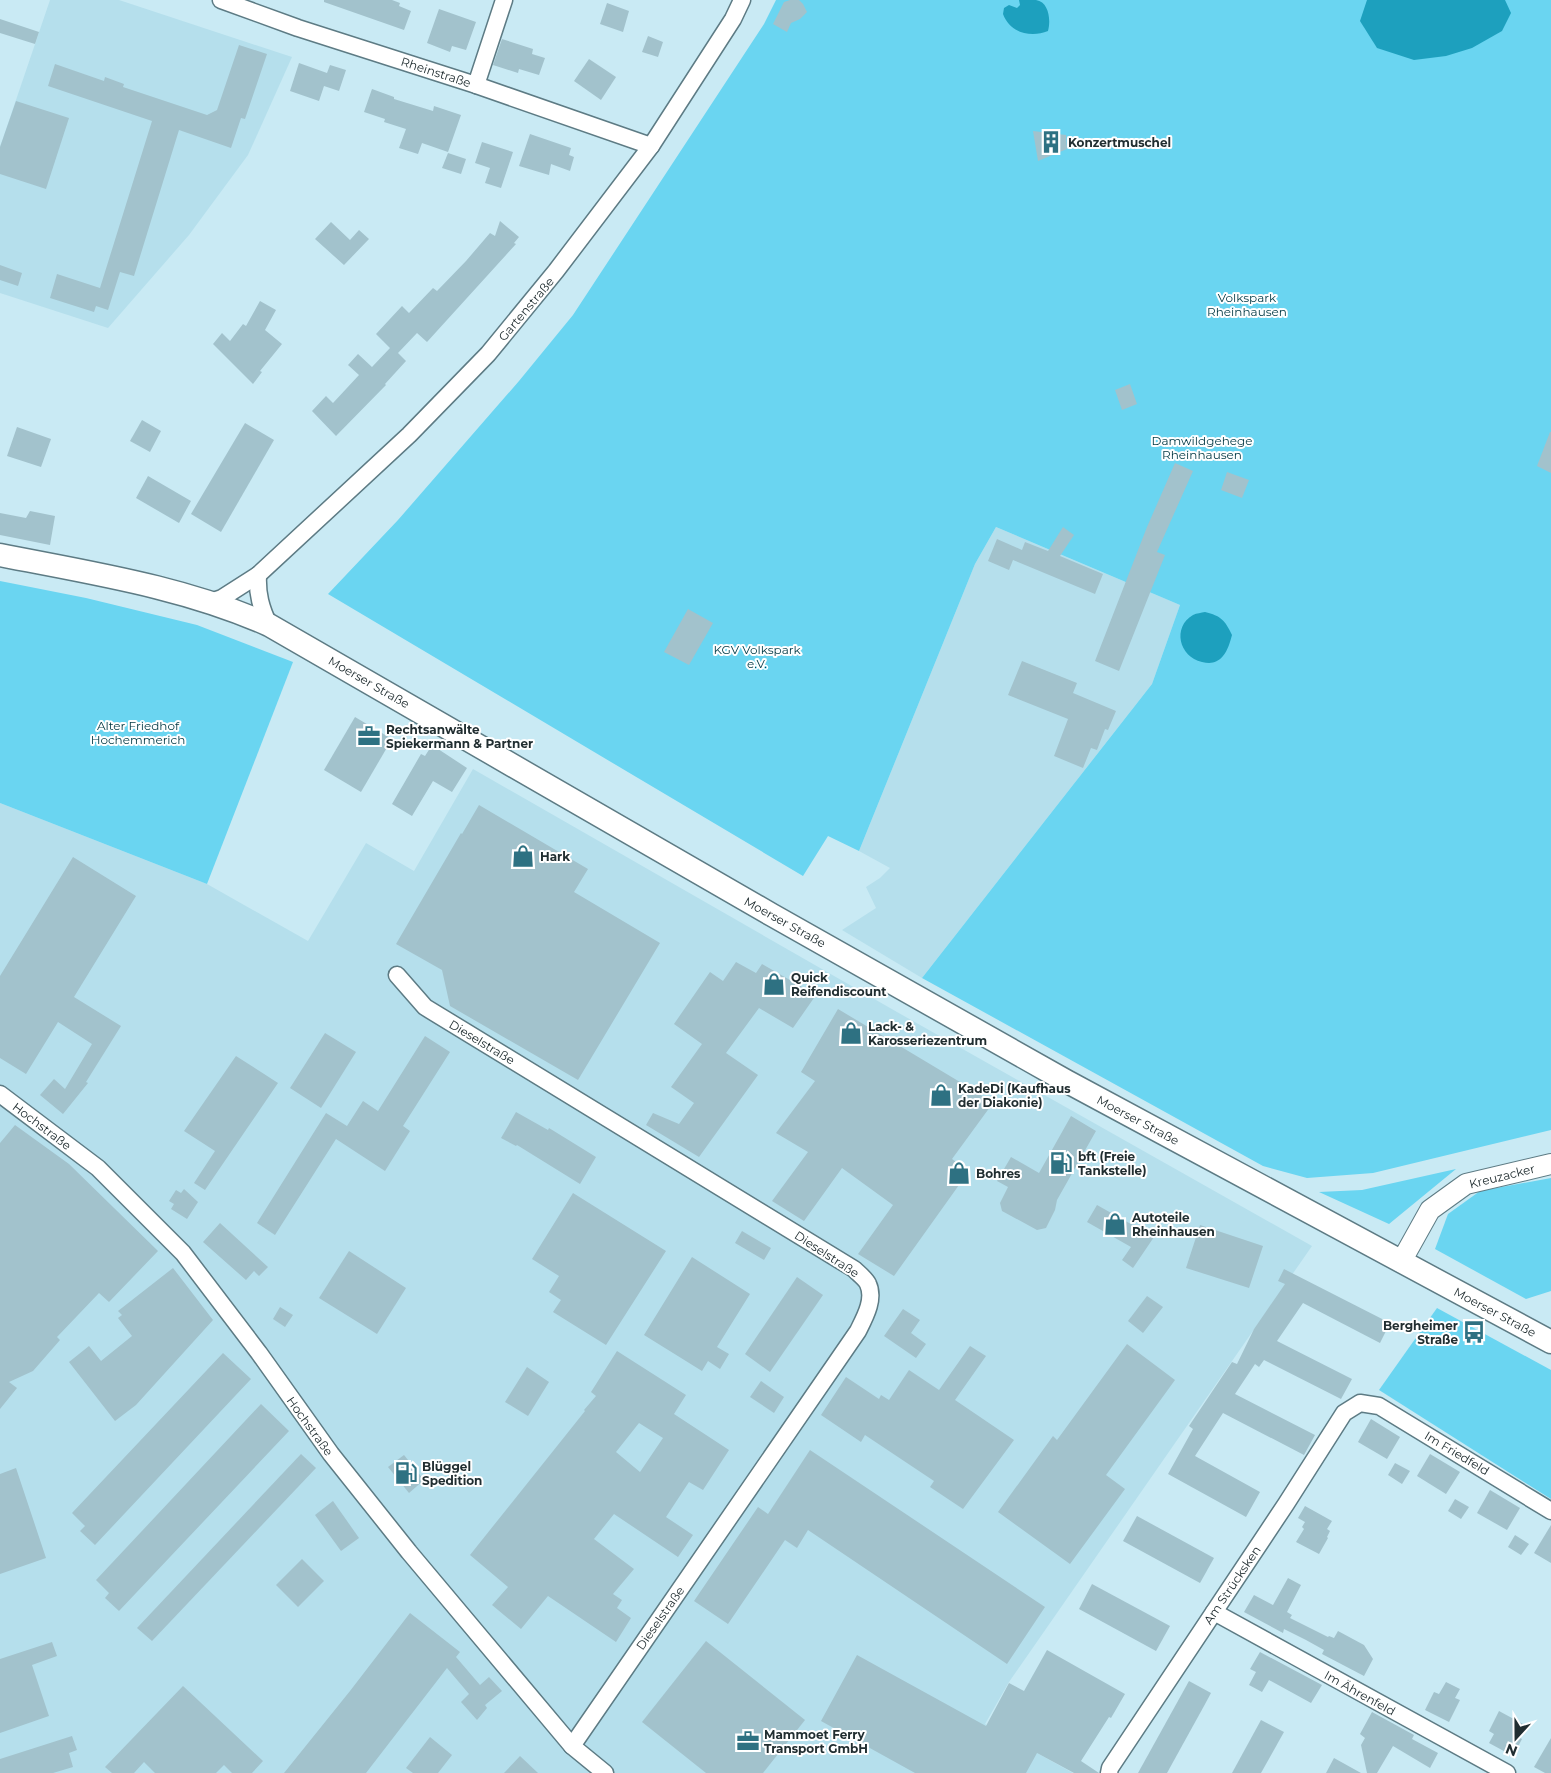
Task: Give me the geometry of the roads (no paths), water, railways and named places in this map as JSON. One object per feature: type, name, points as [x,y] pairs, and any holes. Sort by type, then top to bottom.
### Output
[{"type":"main road","name":"Moerser Straße","points":[[0,555],[78,569],[210,602],[240,612],[269,625],[772,915],[1066,1081],[1551,1342]]},
{"type":"street","name":"Rheinstraße","points":[[220,0],[298,28],[476,85],[651,146]]},
{"type":"street","points":[[476,85],[504,0]]},
{"type":"street","name":"Gartenstraße","points":[[210,602],[222,598],[258,575],[409,435],[488,354],[556,271],[651,146],[733,19],[742,0]]},
{"type":"street","points":[[258,575],[257,590],[259,600],[269,625]]},
{"type":"street","name":"Dieselstraße","points":[[397,975],[425,1007],[854,1269],[868,1283],[870,1300],[866,1315],[858,1330],[572,1746]]},
{"type":"street","name":"Hochstraße","points":[[0,1094],[98,1168],[184,1253],[337,1462],[409,1552],[572,1746],[606,1773]]},
{"type":"street","name":"Kreuzacker","points":[[1401,1262],[1430,1210],[1466,1184],[1551,1164]]},
{"type":"street","name":"Im Friedfeld","points":[[1360,1402],[1380,1406],[1551,1511]]},
{"type":"street","name":"Am Strücksken","points":[[1110,1773],[1110,1768],[1286,1504],[1344,1413],[1360,1402]]},
{"type":"street","name":"Im Ährenfeld","points":[[1214,1612],[1507,1773]]},
{"type":"place","name":"Konzertmuschel","points":[[1051,142]]},
{"type":"place","name":"Rechtsanwälte Spiekermann & Partner","points":[[369,736]]},
{"type":"place","name":"Hark","points":[[523,856]]},
{"type":"place","name":"Quick Reifendiscount","points":[[774,984]]},
{"type":"place","name":"Lack- & Karosseriezentrum","points":[[851,1033]]},
{"type":"place","name":"KadeDi (Kaufhaus der Diakonie)","points":[[941,1095]]},
{"type":"place","name":"bft (Freie Tankstelle)","points":[[1061,1163]]},
{"type":"place","name":"Bohres","points":[[959,1173]]},
{"type":"place","name":"Autoteile Rheinhausen","points":[[1115,1224]]},
{"type":"place","name":"Bergheimer Straße","points":[[1474,1332]]},
{"type":"place","name":"Blüggel Spedition","points":[[406,1473]]},
{"type":"place","name":"Mammoet Ferry Transport GmbH","points":[[748,1741]]},
{"type":"park label","name":"Volkspark Rheinhausen","points":[[1247,304]]},
{"type":"park label","name":"Damwildgehege Rheinhausen","points":[[1202,447]]},
{"type":"park label","name":"KGV Volkspark e.V.","points":[[757,656]]},
{"type":"park label","name":"Alter Friedhof Hochemmerich","points":[[138,732]]}]
